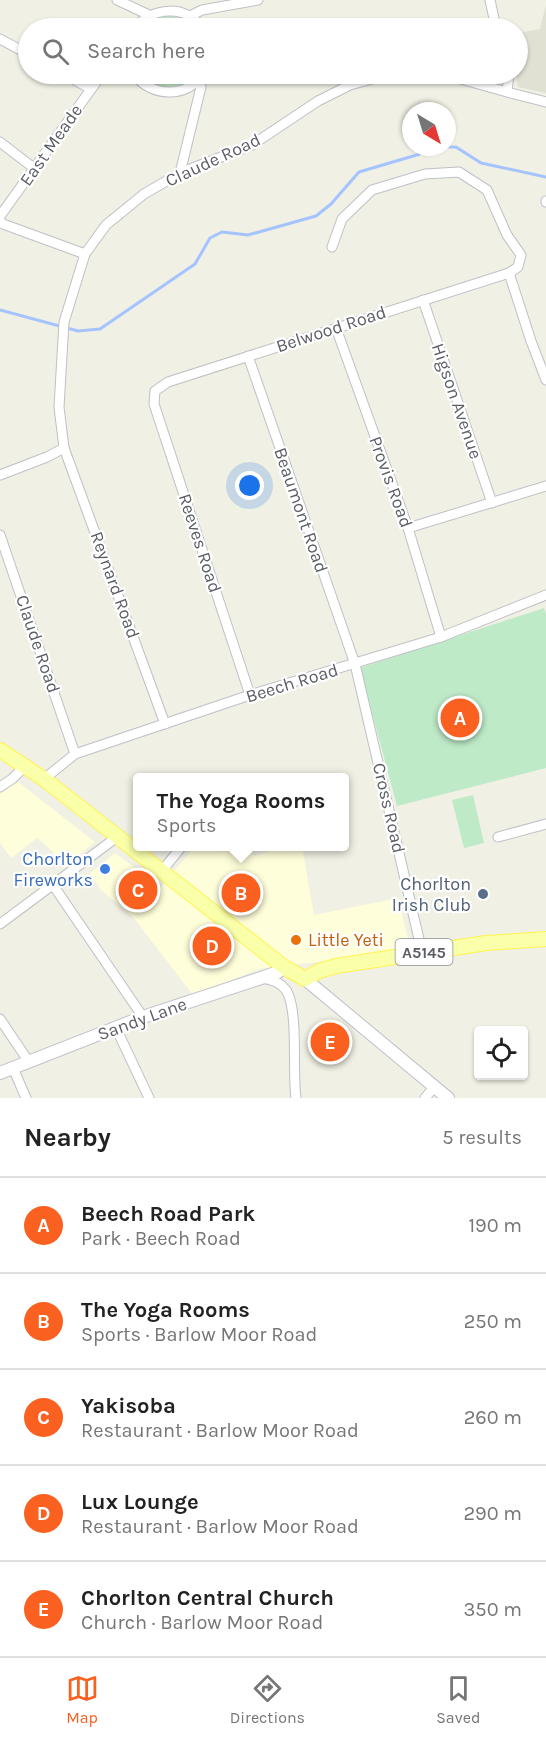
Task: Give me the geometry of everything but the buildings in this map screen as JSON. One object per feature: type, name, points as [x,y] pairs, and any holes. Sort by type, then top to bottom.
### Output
[{"type":"main road","points":[[0,750],[44,779],[133,849]]},
{"type":"main road","points":[[136,851],[284,967],[305,979]]},
{"type":"main road","name":"A5145","points":[[305,979],[319,971],[336,966],[486,943],[546,939]]},
{"type":"street","points":[[117,0],[149,15]]},
{"type":"street","points":[[146,18],[163,11],[177,11],[190,16],[201,5],[258,0]]},
{"type":"street","points":[[490,0],[494,18]]},
{"type":"street","points":[[0,39],[18,49]]},
{"type":"street","points":[[82,84],[91,89]]},
{"type":"street","name":"East Meade","points":[[0,216],[95,84]]},
{"type":"street","points":[[144,84],[157,91],[170,93],[182,90],[190,84]]},
{"type":"street","points":[[180,173],[201,84]]},
{"type":"street","name":"Claude Road","points":[[64,448],[59,407],[63,326],[85,254],[106,225],[144,194],[180,173],[252,145],[318,100],[357,84]]},
{"type":"street","points":[[474,84],[546,102]]},
{"type":"street","points":[[507,92],[508,84]]},
{"type":"street","points":[[0,142],[35,169]]},
{"type":"street","points":[[332,247],[342,219],[372,190],[425,174],[459,172],[487,190],[507,235],[520,255],[518,267],[509,273],[546,380]]},
{"type":"street","points":[[0,221],[85,254]]},
{"type":"street","name":"Belwood Road","points":[[155,391],[168,382],[509,273]]},
{"type":"street","name":"Higson Avenue","points":[[423,300],[492,503]]},
{"type":"street","name":"Provis Road","points":[[336,328],[408,528],[441,638]]},
{"type":"street","name":"Beaumont Road","points":[[248,356],[355,664]]},
{"type":"street","name":"Reeves Road","points":[[155,391],[154,404],[250,695]]},
{"type":"street","points":[[0,475],[64,448]]},
{"type":"street","name":"Reynard Road","points":[[64,448],[165,724]]},
{"type":"street","points":[[408,528],[546,486]]},
{"type":"street","name":"Claude Road","points":[[0,535],[75,754]]},
{"type":"street","name":"Beech Road","points":[[44,779],[75,754],[250,695],[441,638],[546,595]]},
{"type":"street","name":"Cross Road","points":[[355,664],[422,952]]},
{"type":"street","points":[[0,787],[26,766]]},
{"type":"street","points":[[498,837],[546,824]]},
{"type":"street","points":[[0,924],[117,837]]},
{"type":"street","points":[[162,871],[178,851]]},
{"type":"street","points":[[53,885],[143,1017]]},
{"type":"street","name":"Sandy Lane","points":[[0,1073],[143,1017],[278,972],[284,967]]},
{"type":"street","points":[[261,978],[280,984],[287,992],[292,1006],[296,1098]]},
{"type":"street","points":[[305,979],[448,1098]]},
{"type":"street","points":[[0,1019],[29,1062]]},
{"type":"street","points":[[116,1028],[149,1098]]},
{"type":"street","points":[[13,1068],[26,1098]]},
{"type":"street","points":[[425,1098],[435,1086]]},
{"type":"shaded area","points":[[546,4],[546,93],[518,87],[518,84],[528,84],[528,31],[540,29]]},
{"type":"shaded area","points":[[156,84],[183,84],[169,87]]},
{"type":"shaded area","points":[[544,608],[546,614],[546,768],[397,806],[360,668]]},
{"type":"shaded area","points":[[17,781],[95,842],[62,868],[52,851],[37,838],[11,858],[0,843],[0,794]]},
{"type":"shaded area","points":[[473,795],[484,843],[464,848],[452,800]]},
{"type":"shaded area","points":[[191,851],[248,851],[255,856],[270,851],[303,851],[314,915],[398,898],[411,951],[259,969],[193,995],[133,917],[101,890],[90,873],[115,853],[161,887]]},
{"type":"waterway","points":[[456,147],[481,163],[546,177]]},
{"type":"waterway","points":[[0,310],[78,331],[100,329],[195,264],[210,238],[222,232],[248,235],[316,216],[331,204],[359,172],[413,156]]},
{"type":"place","name":"Beech Road Park","points":[[460,718]]},
{"type":"place","name":"Chorlton Fireworks","points":[[105,869]]},
{"type":"place","name":"Yakisoba","points":[[138,890]]},
{"type":"place","name":"The Yoga Rooms","points":[[241,893]]},
{"type":"place","name":"Chorlton Irish Club","points":[[483,894]]},
{"type":"place","name":"Little Yeti","points":[[296,940]]},
{"type":"place","name":"Lux Lounge","points":[[212,946]]},
{"type":"place","name":"Chorlton Central Church","points":[[330,1042]]}]
